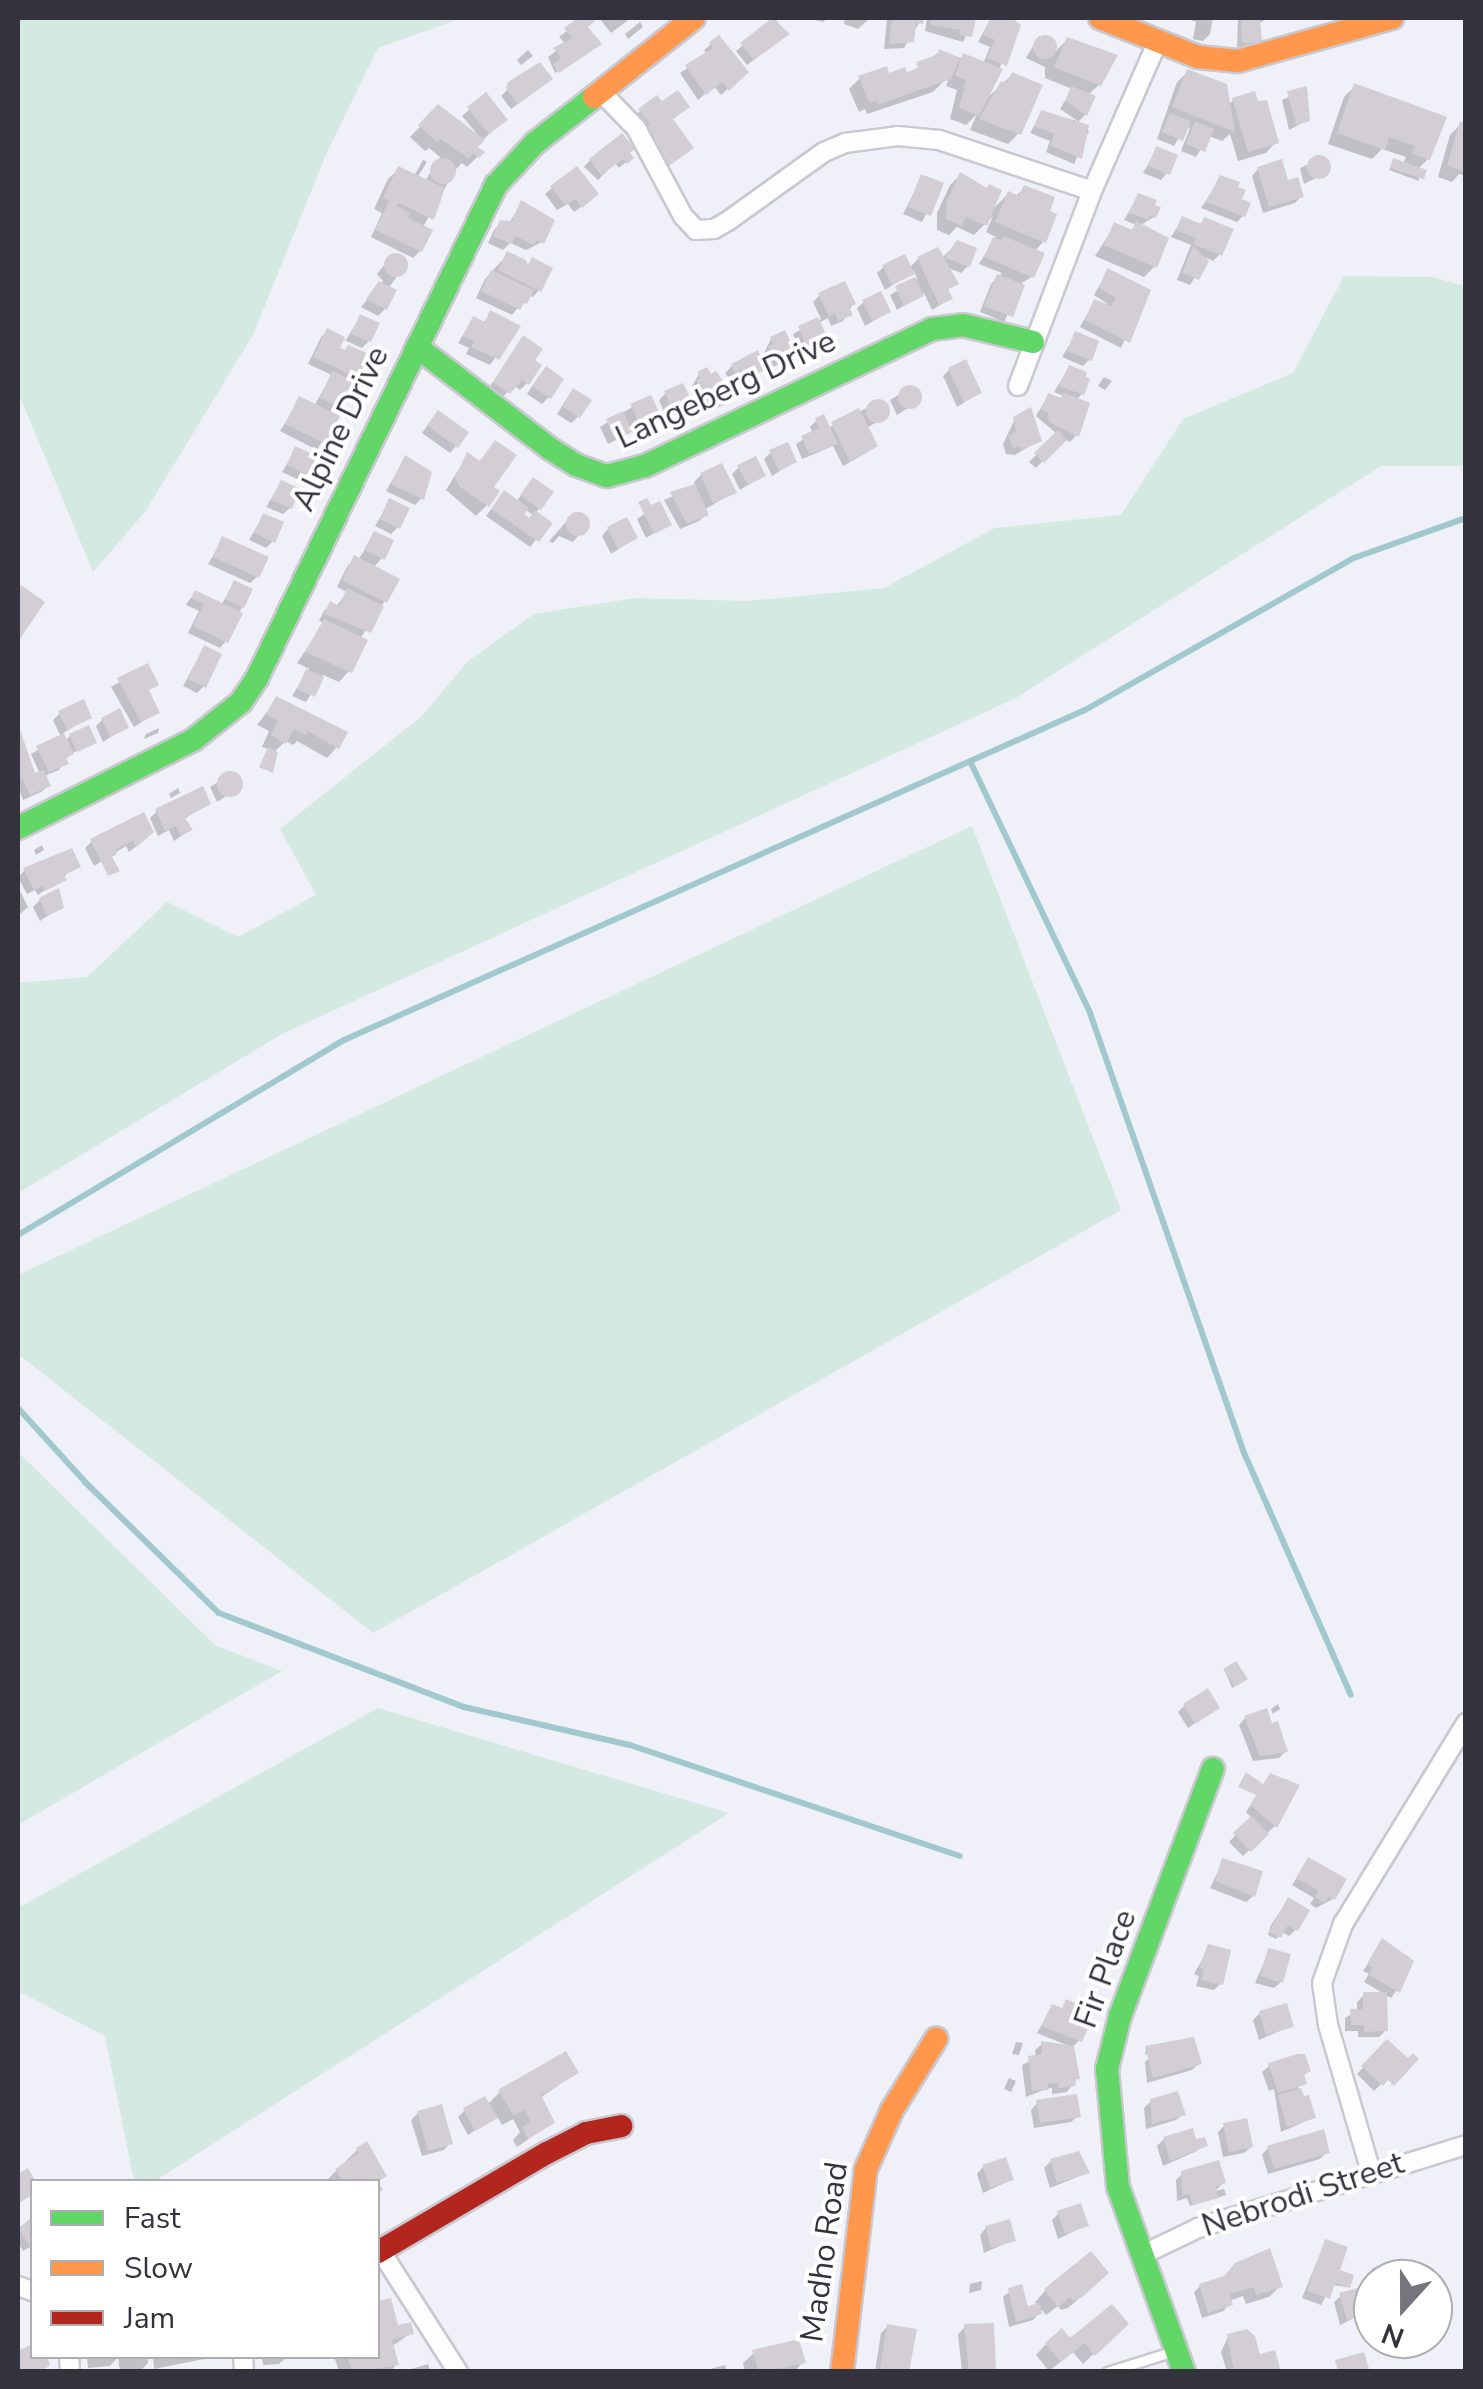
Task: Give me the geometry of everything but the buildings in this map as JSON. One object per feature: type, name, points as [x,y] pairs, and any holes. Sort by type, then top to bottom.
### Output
[{"type":"street","name":"Alpine Drive","points":[[18,828],[193,740],[241,702],[257,678],[496,185],[535,142],[694,18]]},
{"type":"street","points":[[1100,18],[1198,56],[1238,61],[1392,18]]},
{"type":"street","points":[[1018,386],[1092,191],[1158,41]]},
{"type":"street","points":[[600,91],[636,128],[683,216],[696,230],[714,229],[824,152],[845,144],[898,136],[939,140],[1092,191]]},
{"type":"street","name":"Langeberg Drive","points":[[417,347],[549,448],[576,465],[607,476],[645,466],[932,329],[963,325],[1033,342]]},
{"type":"street","points":[[1371,2172],[1328,2024],[1322,1983],[1343,1924],[1466,1723]]},
{"type":"street","name":"Fir Place","points":[[1178,2365],[1144,2254],[1118,2187],[1107,2070],[1120,2016],[1213,1769]]},
{"type":"street","name":"Madho Road","points":[[842,2372],[866,2168],[892,2110],[936,2039]]},
{"type":"street","points":[[380,2250],[560,2146],[586,2133],[621,2126]]},
{"type":"street","name":"Nebrodi Street","points":[[1144,2254],[1198,2228],[1466,2145]]},
{"type":"street","points":[[380,2253],[458,2372]]},
{"type":"lane","points":[[1107,2372],[1178,2365]]},
{"type":"green space","points":[[18,18],[462,18],[378,48],[327,152],[253,335],[145,512],[93,572],[18,392]]},
{"type":"green space","points":[[1344,276],[1432,277],[1465,286],[1465,466],[1381,466],[1014,699],[282,1034],[18,1193],[18,983],[87,977],[167,902],[238,937],[316,895],[280,829],[422,716],[468,661],[534,614],[635,598],[748,601],[884,588],[995,528],[1121,515],[1183,419],[1293,373]]},
{"type":"green space","points":[[972,826],[1121,1210],[373,1633],[18,1354],[18,1275]]},
{"type":"green space","points":[[18,1452],[215,1645],[282,1671],[18,1825]]},
{"type":"green space","points":[[378,1708],[729,1813],[158,2179],[134,2179],[105,2036],[18,1991],[18,1908]]},
{"type":"waterway","points":[[18,1235],[344,1040],[1085,710],[1354,558],[1466,518]]},
{"type":"waterway","points":[[970,761],[1090,1013],[1245,1455],[1351,1695]]},
{"type":"waterway","points":[[18,1408],[85,1482],[219,1613],[464,1707],[630,1745],[960,1856]]},
{"type":"traffic: fast","points":[[18,828],[193,740],[241,702],[257,678],[496,185],[535,143],[594,97]]},
{"type":"traffic: fast","points":[[417,347],[549,448],[576,465],[607,476],[645,466],[932,329],[963,325],[1033,342]]},
{"type":"traffic: fast","points":[[1184,2372],[1118,2187],[1107,2069],[1120,2016],[1213,1769]]},
{"type":"traffic: slow","points":[[594,97],[694,18]]},
{"type":"traffic: slow","points":[[1100,18],[1198,57],[1238,61],[1392,18]]},
{"type":"traffic: slow","points":[[842,2372],[866,2169],[892,2110],[936,2039]]},
{"type":"traffic: jam","points":[[380,2251],[547,2153],[586,2133],[621,2126]]}]
